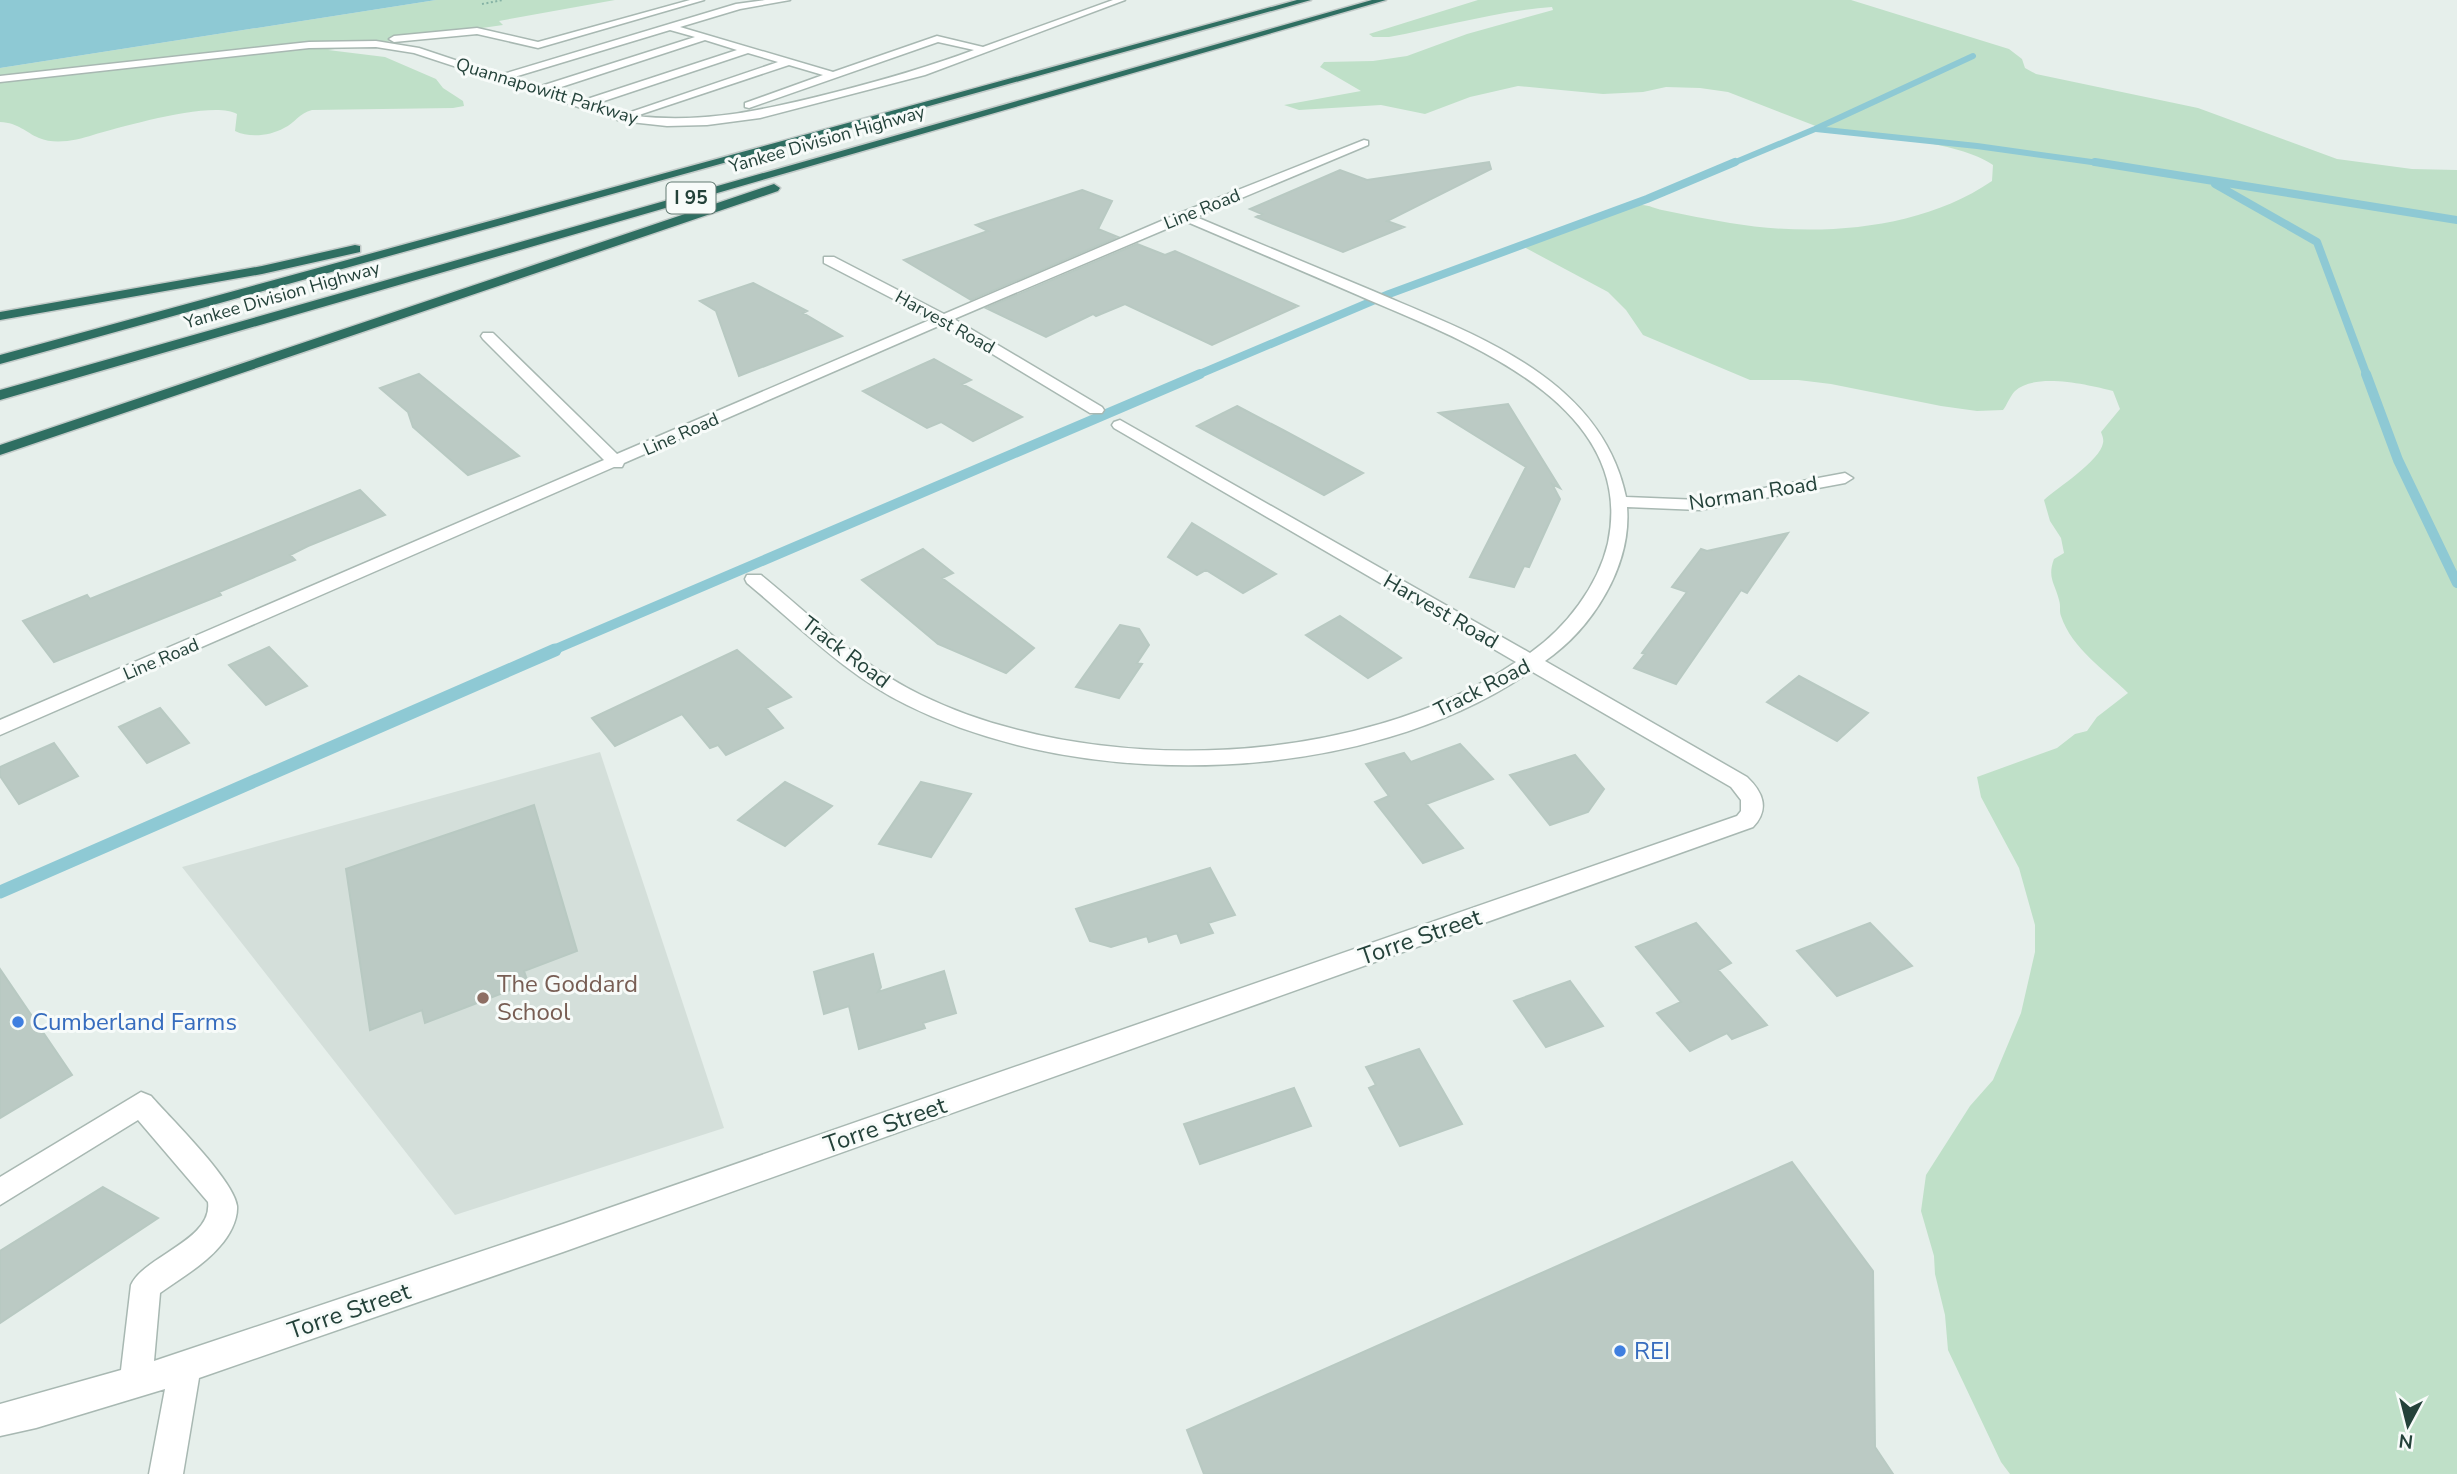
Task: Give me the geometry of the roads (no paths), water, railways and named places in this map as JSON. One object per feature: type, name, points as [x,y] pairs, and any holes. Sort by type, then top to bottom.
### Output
[{"type":"highway","name":"Yankee Division Highway","points":[[0,360],[1307,0]]},
{"type":"highway","name":"Yankee Division Highway","points":[[0,395],[1382,0]]},
{"type":"highway","points":[[0,450],[524,271],[982,121],[1070,89]]},
{"type":"highway","points":[[0,316],[261,270],[630,187]]},
{"type":"street","points":[[351,43],[477,31],[538,45],[700,0]]},
{"type":"street","points":[[500,78],[738,6],[786,0]]},
{"type":"street","name":"Quannapowitt Parkway","points":[[0,79],[294,46],[351,43],[407,48],[621,118],[700,123],[760,115],[921,73],[1121,0]]},
{"type":"street","points":[[670,27],[833,75]]},
{"type":"street","points":[[537,90],[706,37]]},
{"type":"street","points":[[700,123],[937,39],[984,50]]},
{"type":"street","points":[[581,105],[750,49]]},
{"type":"street","points":[[621,118],[791,61]]},
{"type":"street","name":"Line Road","points":[[0,728],[616,463],[942,318],[1364,143]]},
{"type":"street","name":"Track Road","points":[[754,579],[870,675],[934,710],[1013,737],[1092,752],[1199,758],[1299,748],[1370,733],[1437,713],[1532,664],[1564,634],[1600,590],[1617,545],[1621,523],[1620,502],[1604,455],[1577,413],[1527,370],[1489,349],[1184,216]]},
{"type":"street","name":"Harvest Road","points":[[829,260],[942,318],[1096,410]]},
{"type":"street","points":[[488,336],[616,463]]},
{"type":"street","name":"Harvest Road","points":[[1119,425],[1740,782],[1748,790],[1754,804]]},
{"type":"street","name":"Norman Road","points":[[1620,502],[1700,505],[1845,478]]},
{"type":"street","name":"Torre Street","points":[[0,1420],[36,1412],[186,1367],[563,1238],[1738,826],[1751,817],[1754,804]]},
{"type":"street","points":[[0,1192],[141,1104],[221,1197],[224,1213],[214,1232],[146,1285],[136,1381]]},
{"type":"street","points":[[166,1474],[186,1367]]},
{"type":"water","points":[[0,0],[436,0],[0,68]]},
{"type":"waterway","points":[[1731,164],[1815,129],[1973,56]]},
{"type":"waterway","points":[[1816,129],[1977,146],[2106,164]]},
{"type":"waterway","points":[[1195,376],[1389,294],[1647,199],[1735,162]]},
{"type":"waterway","points":[[2095,162],[2457,220]]},
{"type":"waterway","points":[[2215,184],[2317,242],[2367,376]]},
{"type":"waterway","points":[[551,651],[1200,374]]},
{"type":"waterway","points":[[2366,374],[2398,460],[2457,583]]},
{"type":"waterway","points":[[0,892],[555,650]]},
{"type":"place","name":"The Goddard School","points":[[483,998]]},
{"type":"place","name":"Cumberland Farms","points":[[18,1022]]},
{"type":"place","name":"REI","points":[[1620,1351]]}]
